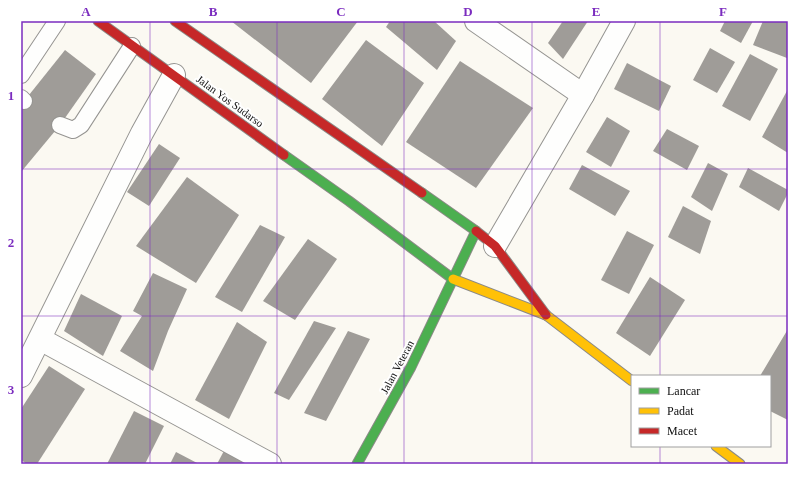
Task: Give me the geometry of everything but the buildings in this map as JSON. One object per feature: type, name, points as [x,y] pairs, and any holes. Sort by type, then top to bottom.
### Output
[{"type":"main road","name":"Jalan Yos Sudarso","points":[[98,21],[349,201],[453,279],[546,315]]},
{"type":"main road","points":[[182,23],[495,246],[546,315],[631,380]]},
{"type":"main road","name":"Jalan Veteran","points":[[357,464],[412,367],[476,231]]},
{"type":"main road","points":[[717,447],[736,463]]},
{"type":"street","points":[[476,21],[582,95]]},
{"type":"street","points":[[495,246],[624,21]]},
{"type":"street","points":[[21,376],[142,133],[174,75]]},
{"type":"street","points":[[40,339],[270,464]]},
{"type":"lane","points":[[21,75],[57,21]]},
{"type":"lane","points":[[60,125],[73,130],[81,125],[132,46]]},
{"type":"traffic: fast","points":[[284,155],[349,201],[453,279]]},
{"type":"traffic: fast","points":[[357,464],[411,367],[476,231],[422,193]]},
{"type":"traffic: slow","points":[[453,279],[546,315]]},
{"type":"traffic: slow","points":[[546,315],[631,380]]},
{"type":"traffic: slow","points":[[717,447],[740,464]]},
{"type":"traffic: jam","points":[[98,21],[284,155]]},
{"type":"traffic: jam","points":[[175,21],[422,193]]},
{"type":"traffic: jam","points":[[476,231],[495,246],[546,315]]}]
